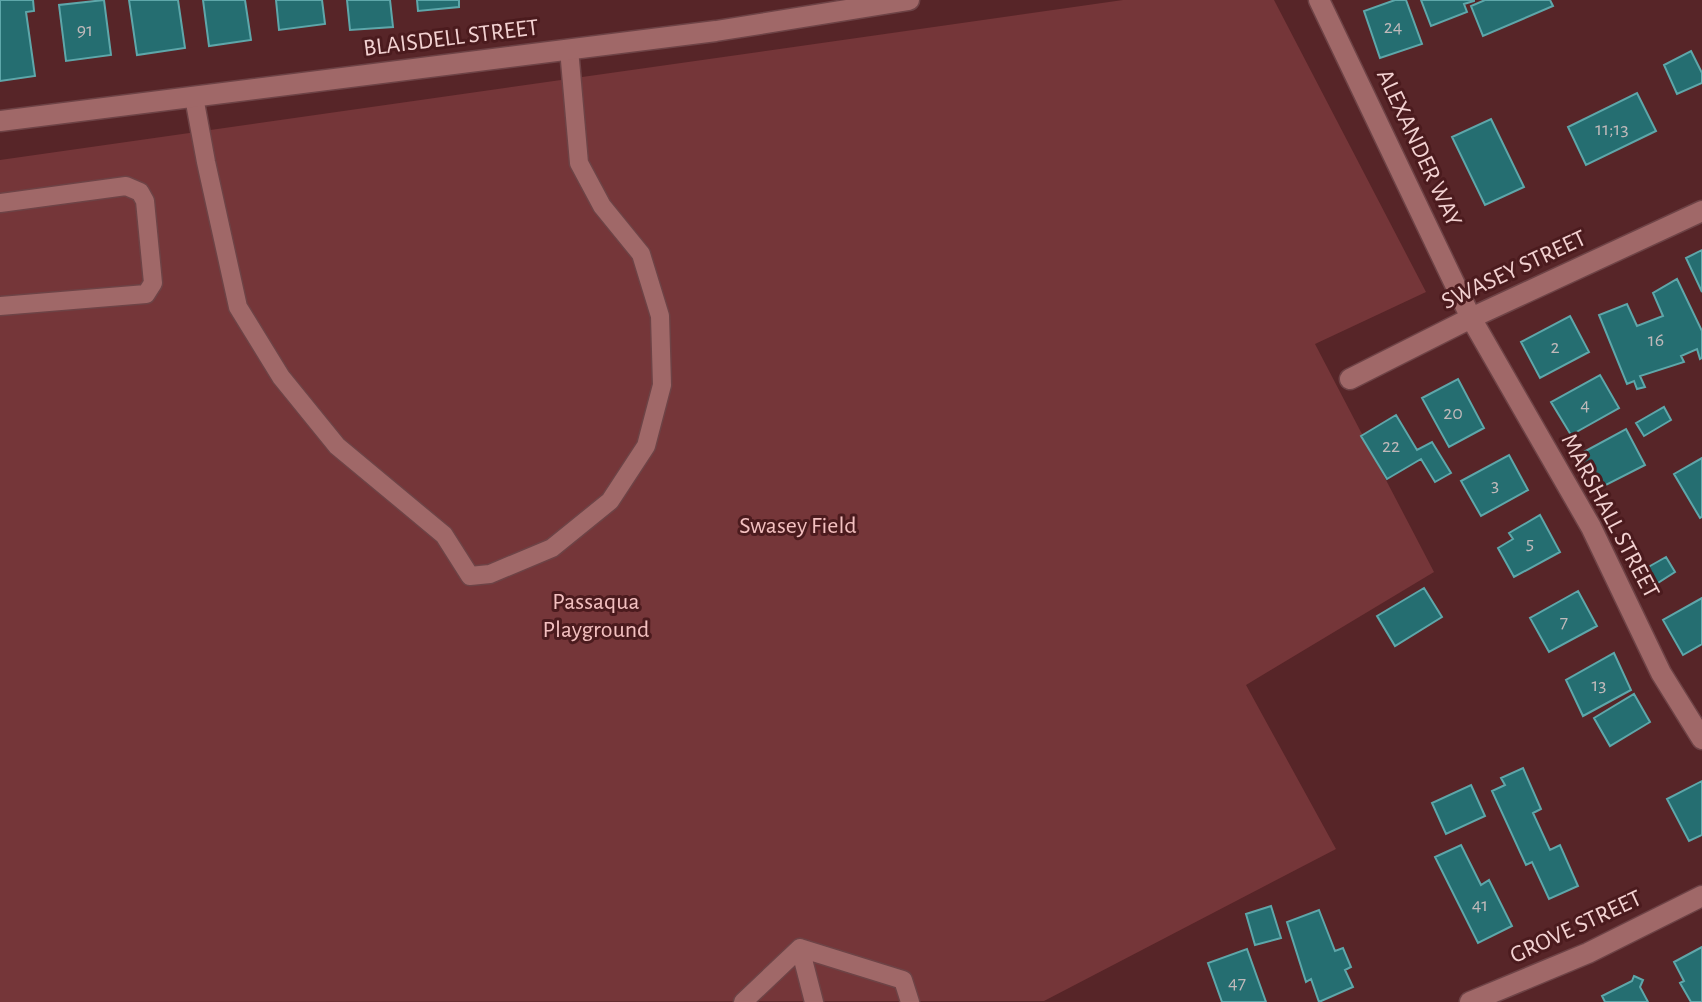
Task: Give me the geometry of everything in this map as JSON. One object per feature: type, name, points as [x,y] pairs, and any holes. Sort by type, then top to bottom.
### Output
[{"type":"street","name":"BLAISDELL STREET","points":[[0,121],[716,31],[909,0]]},
{"type":"street","name":"ALEXANDER WAY","points":[[1319,0],[1471,318]]},
{"type":"street","name":"SWASEY STREET","points":[[1350,379],[1471,318],[1702,211]]},
{"type":"street","name":"MARSHALL STREET","points":[[1471,318],[1591,527],[1661,673],[1702,739]]},
{"type":"street","name":"GROVE STREET","points":[[1470,1002],[1588,953],[1702,896]]},
{"type":"lane","points":[[194,97],[238,307],[274,366],[337,446],[444,535],[470,576],[490,574],[552,548],[610,501],[646,446],[662,385],[660,316],[641,254],[602,206],[579,163],[569,49]]},
{"type":"lane","points":[[0,203],[126,186],[140,192],[145,201],[153,283],[146,294],[0,306]]},
{"type":"lane","points":[[743,1002],[800,948]]},
{"type":"lane","points":[[800,948],[814,1002]]},
{"type":"lane","points":[[800,948],[903,980],[910,1002]]},
{"type":"green space","name":"Swasey Field","points":[[1123,0],[1274,0],[1426,292],[1315,344],[1434,572],[1246,685],[1336,849],[1044,1001],[0,1002],[0,160]]},
{"type":"building","points":[[0,0],[33,0],[34,11],[26,12],[35,76],[0,81]]},
{"type":"building","points":[[104,0],[111,55],[66,61],[59,5]]},
{"type":"building","points":[[129,0],[178,0],[185,48],[137,55]]},
{"type":"building","points":[[203,0],[245,0],[251,40],[209,46]]},
{"type":"building","points":[[276,0],[322,0],[325,24],[279,30]]},
{"type":"building","points":[[347,0],[390,0],[393,27],[350,30]]},
{"type":"building","points":[[417,0],[459,0],[459,7],[418,11]]},
{"type":"building","points":[[1395,0],[1406,0],[1422,44],[1380,58],[1364,11]]},
{"type":"building","points":[[1421,0],[1474,1],[1464,4],[1467,12],[1431,26]]},
{"type":"building","points":[[1485,0],[1550,0],[1553,6],[1483,36],[1471,6]]},
{"type":"building","points":[[1691,51],[1702,73],[1702,83],[1677,94],[1664,65]]},
{"type":"building","points":[[1637,93],[1656,131],[1586,165],[1568,127]]},
{"type":"building","points":[[1491,119],[1524,187],[1485,205],[1452,137]]},
{"type":"building","points":[[1702,250],[1702,292],[1686,258]]},
{"type":"building","points":[[1677,279],[1702,331],[1702,358],[1697,349],[1681,356],[1684,362],[1640,376],[1645,387],[1637,389],[1634,381],[1627,384],[1599,315],[1627,304],[1637,326],[1663,316],[1653,293]]},
{"type":"building","points":[[1570,316],[1589,352],[1540,378],[1521,342]]},
{"type":"building","points":[[1600,375],[1619,408],[1571,435],[1551,402]]},
{"type":"building","points":[[1458,379],[1484,428],[1449,447],[1422,398]]},
{"type":"building","points":[[1664,407],[1671,420],[1644,436],[1636,423]]},
{"type":"building","points":[[1396,415],[1417,450],[1432,442],[1451,473],[1435,482],[1421,459],[1387,479],[1361,436]]},
{"type":"building","points":[[1626,429],[1645,465],[1598,489],[1580,454]]},
{"type":"building","points":[[1509,455],[1528,490],[1481,516],[1461,481]]},
{"type":"building","points":[[1702,458],[1702,517],[1700,518],[1674,474]]},
{"type":"building","points":[[1540,515],[1560,552],[1514,577],[1498,548],[1513,539],[1509,533]]},
{"type":"building","points":[[1666,557],[1675,572],[1653,586],[1643,570]]},
{"type":"building","points":[[1424,588],[1442,617],[1395,646],[1377,616]]},
{"type":"building","points":[[1578,591],[1597,626],[1549,652],[1530,618]]},
{"type":"building","points":[[1702,598],[1702,644],[1683,655],[1663,620]]},
{"type":"building","points":[[1614,653],[1631,690],[1583,716],[1566,680]]},
{"type":"building","points":[[1634,694],[1650,722],[1610,746],[1594,718]]},
{"type":"building","points":[[1523,768],[1541,809],[1533,813],[1550,850],[1560,845],[1578,886],[1549,899],[1532,862],[1526,865],[1492,791],[1505,785],[1501,778]]},
{"type":"building","points":[[1702,781],[1702,835],[1689,841],[1667,799]]},
{"type":"building","points":[[1471,785],[1485,816],[1446,834],[1432,803]]},
{"type":"building","points":[[1461,845],[1481,885],[1489,880],[1512,926],[1478,943],[1435,857]]},
{"type":"building","points":[[1271,906],[1281,938],[1255,945],[1246,914]]},
{"type":"building","points":[[1319,910],[1335,951],[1343,948],[1351,967],[1345,970],[1353,987],[1319,1002],[1311,979],[1306,982],[1287,922]]},
{"type":"building","points":[[1702,947],[1702,1002],[1691,1002],[1680,983],[1684,981],[1674,962]]},
{"type":"building","points":[[1247,949],[1266,1002],[1222,1002],[1208,963]]},
{"type":"building","points":[[1634,976],[1643,980],[1640,987],[1648,1002],[1605,1002],[1602,996],[1632,981]]},
{"type":"park label","name":"Passaqua Playground","points":[[596,616]]}]
